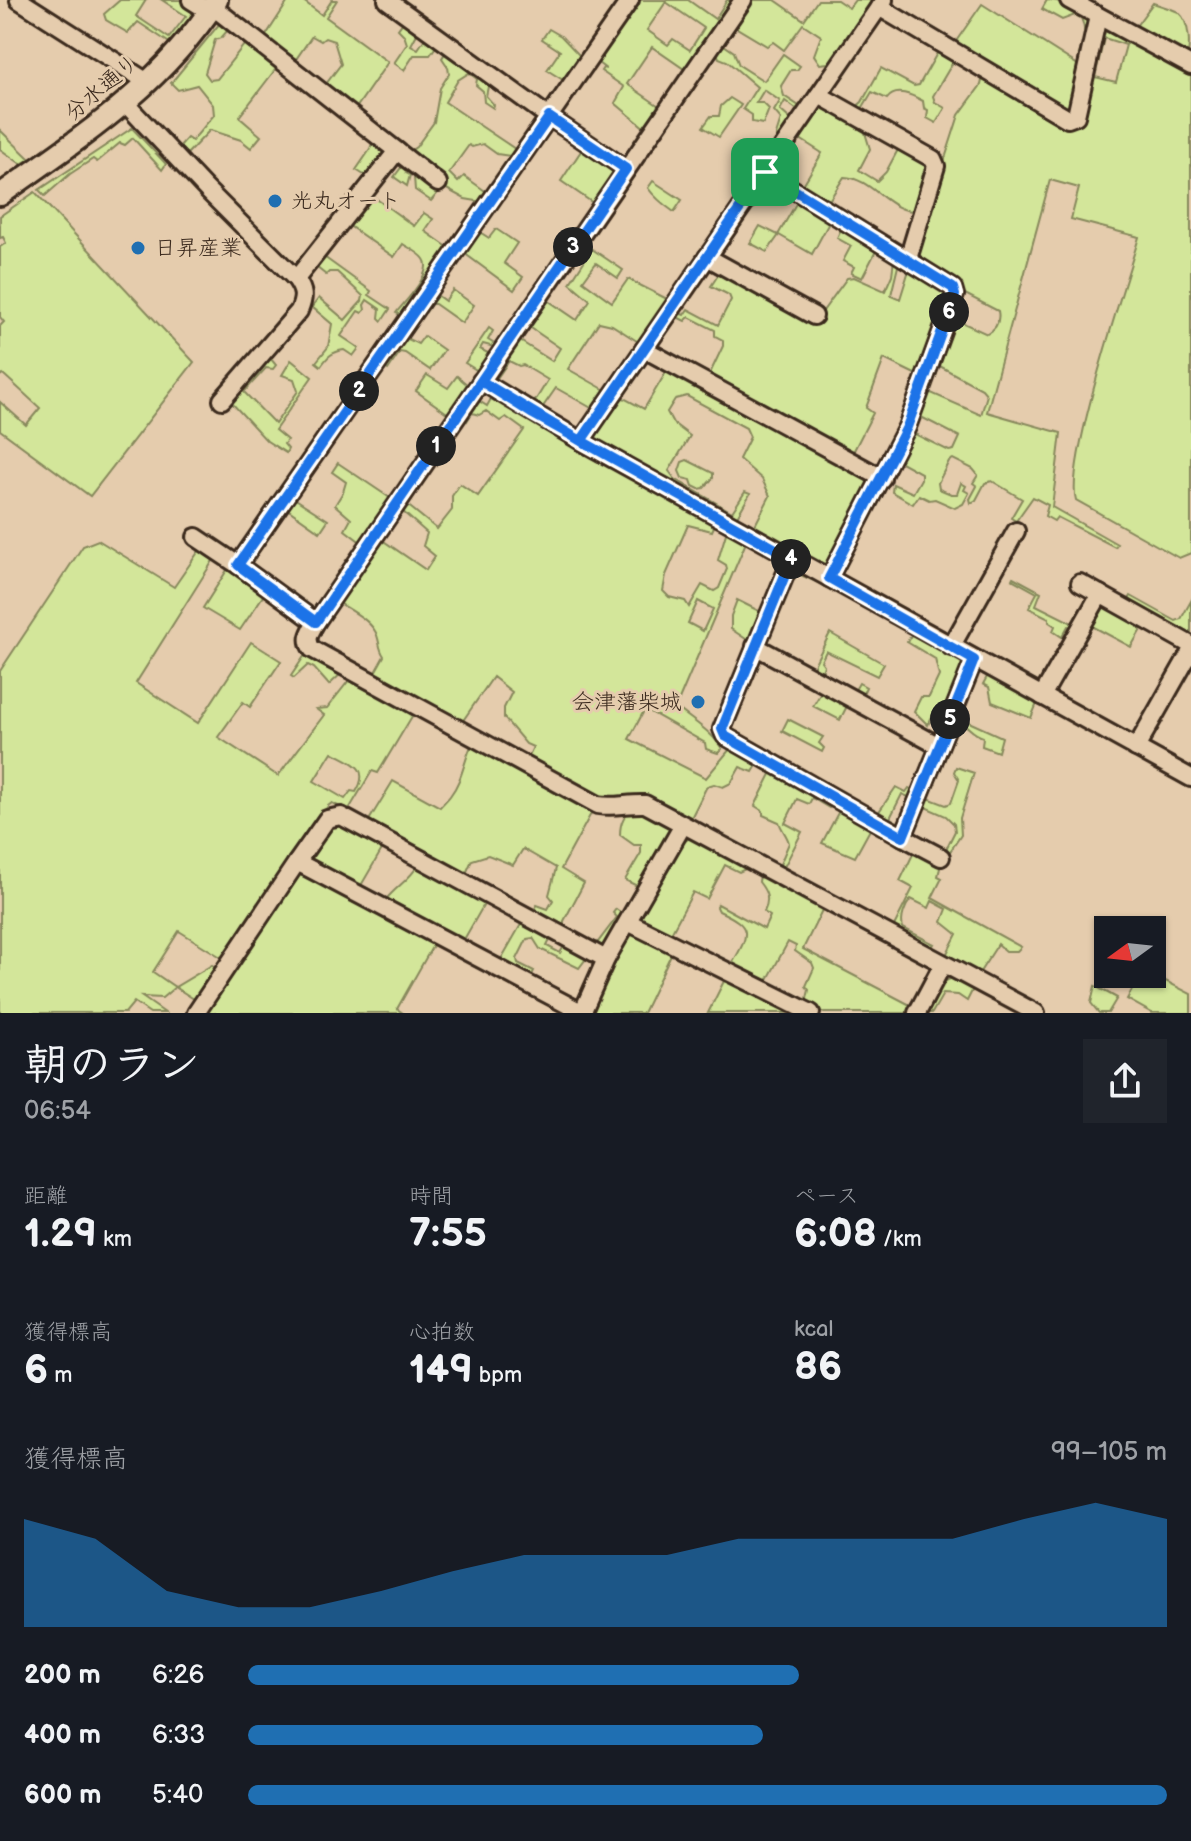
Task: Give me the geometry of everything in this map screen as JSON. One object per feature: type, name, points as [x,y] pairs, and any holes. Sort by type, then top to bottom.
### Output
[{"type":"street","points":[[19,0],[149,83]]},
{"type":"street","points":[[191,0],[213,6],[438,183]]},
{"type":"street","points":[[387,0],[626,169]]},
{"type":"street","points":[[238,565],[630,0]]},
{"type":"street","points":[[743,0],[316,622],[308,643],[312,649],[598,805],[613,808],[645,804],[1036,1013]]},
{"type":"street","points":[[1069,0],[1191,66]]},
{"type":"street","points":[[581,441],[882,4],[1068,119],[1076,116],[1098,16]]},
{"type":"street","name":"分水通り","points":[[0,195],[126,104],[181,48],[213,6]]},
{"type":"street","points":[[819,95],[933,159],[936,166],[908,259]]},
{"type":"street","points":[[126,104],[303,289],[304,300],[299,311],[222,400]]},
{"type":"street","points":[[296,279],[397,151]]},
{"type":"street","points":[[765,172],[953,288],[955,295],[907,427],[829,578]]},
{"type":"street","points":[[707,257],[814,316]]},
{"type":"street","points":[[644,349],[882,478]]},
{"type":"street","points":[[481,381],[581,441],[1191,778]]},
{"type":"street","points":[[951,647],[1016,531]]},
{"type":"street","points":[[196,537],[316,622]]},
{"type":"street","points":[[792,558],[722,729],[725,736],[941,857]]},
{"type":"street","points":[[1080,583],[1191,645]]},
{"type":"street","points":[[1042,696],[1100,594]]},
{"type":"street","points":[[755,646],[939,746]]},
{"type":"street","points":[[1136,748],[1191,651]]},
{"type":"street","points":[[903,837],[974,660]]},
{"type":"street","points":[[196,1013],[327,819],[341,816],[606,959]]},
{"type":"street","points":[[297,862],[582,1013],[606,959],[683,825]]},
{"type":"street","points":[[628,922],[811,1013]]},
{"type":"street","points":[[917,1013],[943,964]]},
{"type":"green space","points":[[120,0],[146,0],[136,16],[169,38],[186,16],[162,0],[180,0],[194,9],[194,17],[171,44],[138,22],[128,33],[106,20],[104,14]]},
{"type":"green space","points":[[289,0],[302,0],[322,15],[332,0],[337,0],[326,17],[388,62],[354,111],[323,88],[341,64],[334,41],[325,38],[321,41],[312,36],[294,62],[263,40]]},
{"type":"green space","points":[[635,0],[688,0],[715,19],[727,0],[736,0],[687,71],[652,47],[627,84],[659,106],[670,91],[672,93],[646,129],[615,103],[624,87],[601,71],[606,69],[594,60]],"holes":[[[666,2],[704,28],[690,50],[673,39],[668,45],[647,30]]]},
{"type":"green space","points":[[751,0],[775,0],[804,20],[818,0],[837,0],[849,8],[855,0],[874,0],[834,59],[820,64],[814,55],[821,36],[803,24],[784,50],[773,42],[767,46],[737,28],[735,24]]},
{"type":"green space","points":[[1047,0],[1064,3],[1086,17],[1090,26],[1085,53],[1079,54],[1084,36],[1081,18],[1075,15],[1062,20],[1042,9]]},
{"type":"green space","points":[[1153,3],[1178,12],[1189,37],[1185,65],[1191,68],[1191,553],[1179,558],[1076,500],[1075,480],[1087,413],[1139,237],[1071,219],[1079,188],[1050,180],[987,412],[1061,433],[1052,507],[1117,544],[1115,547],[1057,517],[1054,521],[1045,516],[1048,505],[1033,497],[1016,521],[1011,518],[1022,499],[992,481],[985,483],[971,503],[977,486],[973,483],[978,475],[953,459],[938,483],[939,489],[957,494],[961,483],[966,486],[964,490],[969,493],[963,504],[955,508],[919,495],[913,504],[892,492],[893,484],[913,493],[921,479],[921,473],[899,461],[913,433],[949,451],[954,450],[960,437],[919,416],[929,392],[981,415],[987,395],[982,389],[936,364],[960,304],[963,314],[961,322],[987,334],[995,327],[998,318],[998,311],[961,292],[962,288],[914,255],[959,115],[981,85],[983,76],[952,47],[982,4],[1081,67],[1066,125],[1100,31],[1105,26],[1128,37]],"holes":[[[1104,38],[1126,45],[1116,82],[1095,77]]]},
{"type":"green space","points":[[403,22],[418,32],[411,45],[418,49],[426,37],[437,45],[430,55],[414,55],[404,70],[394,63],[407,44],[398,29]]},
{"type":"green space","points":[[220,23],[229,29],[215,40],[205,73],[210,80],[217,79],[244,45],[249,44],[278,66],[239,117],[261,136],[251,148],[241,140],[210,130],[187,154],[179,147],[187,138],[192,141],[214,115],[213,105],[197,85],[178,90],[171,83]]},
{"type":"green space","points":[[549,29],[561,36],[580,56],[563,80],[547,70],[560,51],[542,39]]},
{"type":"green space","points":[[721,43],[734,52],[739,65],[764,81],[783,54],[800,66],[797,70],[791,70],[781,86],[784,96],[799,106],[796,109],[785,101],[780,110],[790,119],[778,138],[776,135],[781,119],[774,111],[780,101],[764,90],[756,103],[763,103],[769,109],[763,124],[752,122],[752,115],[743,109],[757,87],[727,61],[719,58],[716,51]]},
{"type":"green space","points":[[940,48],[956,57],[933,96],[935,102],[945,108],[936,123],[927,118],[928,110],[924,108],[923,101],[904,93],[895,93],[887,99],[872,92],[860,112],[854,109],[862,102],[881,68],[914,86],[919,85]]},
{"type":"green space","points":[[447,50],[489,82],[486,96],[494,105],[493,108],[484,102],[483,91],[476,85],[477,79],[469,73],[458,80],[445,102],[515,149],[510,156],[497,154],[483,144],[469,145],[449,173],[458,182],[464,176],[488,193],[482,202],[465,199],[443,187],[431,201],[415,190],[414,177],[409,171],[406,173],[410,175],[407,186],[394,177],[407,153],[416,147],[434,122],[440,88],[449,74],[442,58]]},
{"type":"green space","points":[[730,98],[741,105],[719,137],[703,127],[711,116],[719,116],[721,106]]},
{"type":"green space","points":[[819,104],[863,126],[870,149],[859,170],[877,181],[886,172],[900,146],[928,163],[918,211],[898,207],[864,183],[844,177],[830,199],[823,200],[804,189],[803,185],[822,153],[797,137]]},
{"type":"green space","points":[[132,128],[166,164],[162,170],[133,138],[125,145],[120,143],[97,162],[93,159],[70,174],[45,196],[39,190]]},
{"type":"green space","points":[[0,130],[30,159],[21,164],[0,149]]},
{"type":"green space","points":[[373,141],[384,149],[384,158],[369,178],[356,170]]},
{"type":"green space","points":[[583,148],[613,170],[614,178],[596,205],[561,181]]},
{"type":"green space","points":[[653,181],[682,200],[674,212],[648,188]]},
{"type":"green space","points":[[35,192],[194,362],[90,496],[0,430],[0,402],[26,425],[40,408],[3,374],[0,376],[0,326],[4,322],[0,317],[0,247],[6,243],[3,237],[0,238],[0,216]]},
{"type":"green space","points":[[371,195],[414,226],[424,213],[433,219],[425,231],[449,248],[402,316],[396,313],[422,279],[426,265],[420,255],[403,244],[394,257],[348,225]]},
{"type":"green space","points":[[798,200],[831,219],[812,254],[779,235],[767,252],[750,243],[760,226],[778,235]]},
{"type":"green space","points":[[842,226],[899,262],[891,295],[900,299],[909,270],[947,293],[948,300],[921,377],[884,359],[866,408],[873,413],[847,464],[874,483],[821,584],[791,571],[753,529],[770,496],[762,479],[739,459],[750,437],[746,428],[687,396],[675,399],[667,412],[673,423],[690,436],[669,471],[675,479],[732,512],[745,492],[750,494],[735,520],[716,522],[712,531],[688,525],[666,575],[663,591],[669,597],[685,601],[689,607],[702,585],[714,591],[719,588],[727,569],[718,560],[727,530],[747,540],[676,707],[707,732],[722,749],[718,753],[706,749],[705,743],[645,709],[629,739],[706,778],[730,749],[759,762],[753,772],[740,767],[731,783],[723,787],[714,784],[707,786],[689,822],[609,802],[526,762],[533,747],[526,744],[504,718],[504,708],[512,692],[493,677],[462,722],[374,674],[384,656],[377,634],[363,619],[338,602],[382,540],[426,570],[435,556],[423,546],[427,533],[402,511],[406,504],[437,529],[452,510],[452,496],[460,484],[478,496],[524,430],[506,417],[500,421],[486,411],[479,415],[472,413],[467,421],[463,418],[476,399],[487,406],[492,397],[582,447],[618,398],[622,397],[644,409],[668,369],[705,384],[723,340],[715,336],[715,330],[689,317],[685,321],[675,316],[677,312],[684,315],[688,309],[718,325],[731,300],[729,295],[711,286],[720,272],[797,316],[803,315],[815,322],[847,278],[854,277],[885,291],[892,275],[894,259],[877,249],[862,278],[851,273],[854,267],[843,261],[851,246],[837,238]],"holes":[[[698,601],[713,609],[703,631],[688,623]]]},
{"type":"green space","points":[[496,229],[517,243],[504,263],[523,277],[514,290],[464,253],[478,231],[489,238]]},
{"type":"green space","points":[[592,249],[623,270],[618,278],[596,263],[583,281],[612,302],[628,279],[669,300],[640,343],[612,325],[599,322],[568,369],[607,391],[595,410],[556,388],[540,411],[532,406],[548,380],[523,365],[509,361],[495,381],[494,375],[517,339],[552,361],[560,348],[528,326],[546,299],[577,320],[590,300],[570,283]]},
{"type":"green space","points":[[324,257],[390,309],[382,321],[379,318],[380,309],[367,300],[365,310],[362,313],[358,311],[341,336],[359,348],[353,356],[344,350],[333,353],[321,366],[316,362],[328,347],[332,324],[312,307],[319,298],[345,320],[363,296],[337,272],[326,275],[316,267]]},
{"type":"green space","points":[[453,290],[474,305],[462,323],[435,304],[431,304],[426,312],[424,310],[435,294],[445,301]]},
{"type":"green space","points":[[489,328],[493,331],[488,340],[496,345],[483,344],[480,349],[490,354],[478,371],[465,363]]},
{"type":"green space","points":[[424,336],[444,350],[430,370],[400,352],[388,370],[383,367],[404,337],[418,344]]},
{"type":"green space","points":[[270,358],[276,365],[273,369],[266,368],[244,392],[275,424],[298,391],[294,379],[282,375],[291,360],[312,377],[275,430],[287,440],[284,444],[288,449],[286,453],[267,441],[230,401]]},
{"type":"green space","points":[[427,375],[448,388],[457,376],[469,386],[450,415],[416,391]]},
{"type":"green space","points":[[687,460],[713,473],[713,478],[704,488],[699,489],[693,486],[691,480],[682,478],[679,471],[682,462]]},
{"type":"green space","points":[[338,463],[393,500],[362,543],[345,530],[351,519],[335,505],[346,482],[332,472]]},
{"type":"green space","points":[[294,498],[328,520],[320,532],[286,508]]},
{"type":"green space","points":[[98,540],[174,587],[201,548],[216,556],[136,683],[198,723],[251,642],[281,661],[250,707],[243,702],[218,737],[278,776],[324,715],[316,709],[327,708],[350,679],[414,713],[378,773],[372,771],[348,811],[332,803],[328,806],[224,959],[179,931],[153,972],[175,987],[162,998],[142,997],[165,1013],[150,1013],[134,1002],[125,1013],[0,1013],[0,671],[83,546]],"holes":[[[332,752],[360,771],[360,784],[356,792],[351,791],[345,799],[314,781]]]},
{"type":"green space","points":[[229,567],[265,593],[240,630],[203,608]]},
{"type":"green space","points":[[1013,577],[1041,592],[1036,605],[1072,623],[1082,606],[1085,607],[1073,628],[1068,626],[1062,637],[1053,631],[1055,626],[1049,618],[1029,608],[1037,593]]},
{"type":"green space","points":[[1131,596],[1176,621],[1181,619],[1191,601],[1191,636],[1128,601]]},
{"type":"green space","points":[[737,600],[761,612],[749,641],[731,629],[731,616]]},
{"type":"green space","points":[[1109,606],[1143,626],[1131,647],[1092,626],[1103,608]]},
{"type":"green space","points":[[913,632],[963,659],[965,665],[945,714],[935,710],[928,725],[914,711],[921,697],[929,697],[939,676],[935,659],[907,642]]},
{"type":"green space","points":[[830,633],[884,664],[877,676],[826,651],[821,661],[824,665],[822,672],[855,690],[859,683],[866,687],[862,696],[812,669]]},
{"type":"green space","points":[[307,652],[342,673],[329,685],[308,665],[294,678],[291,676]]},
{"type":"green space","points":[[988,675],[1038,701],[1031,718],[992,702],[989,687],[983,684]]},
{"type":"green space","points":[[822,691],[848,704],[840,720],[813,706]]},
{"type":"green space","points":[[960,718],[1002,737],[998,752],[982,746],[983,737],[959,721]]},
{"type":"green space","points":[[788,719],[823,737],[819,743],[824,748],[822,752],[782,731]]},
{"type":"green space","points":[[472,744],[593,810],[561,869],[584,883],[564,921],[564,927],[594,943],[598,942],[617,917],[613,913],[616,909],[625,916],[605,946],[600,949],[532,914],[537,905],[548,909],[553,900],[549,895],[556,868],[523,849],[513,865],[488,855],[472,860],[464,878],[486,901],[462,943],[384,902],[419,864],[368,822],[393,781],[440,807],[457,784]]},
{"type":"green space","points":[[956,767],[974,773],[960,818],[961,835],[949,853],[945,851],[955,831],[954,824],[946,816],[925,807],[928,798],[946,805],[951,803],[959,780],[954,772]]},
{"type":"green space","points":[[772,772],[833,803],[829,808],[812,798],[809,804],[797,799],[785,823],[802,832],[782,871],[778,869],[788,840],[779,822],[763,815],[763,811],[755,806]]},
{"type":"green space","points":[[896,787],[906,792],[909,788],[916,792],[913,799],[902,794],[890,818],[901,824],[894,826],[876,816]]},
{"type":"green space","points":[[636,807],[673,825],[675,830],[639,887],[625,880],[641,853],[641,845],[634,845],[620,835],[624,818]]},
{"type":"green space","points":[[840,809],[872,826],[855,857],[822,843]]},
{"type":"green space","points":[[339,821],[384,846],[359,889],[308,859],[327,824]]},
{"type":"green space","points":[[691,837],[748,868],[739,872],[725,865],[707,899],[693,892],[670,935],[639,921],[636,914],[681,844]]},
{"type":"green space","points":[[915,850],[941,864],[938,876],[942,878],[932,898],[1021,947],[1017,951],[1006,951],[998,944],[978,975],[945,957],[957,934],[942,922],[947,909],[932,901],[929,908],[911,899],[902,921],[903,928],[934,944],[930,950],[892,930],[913,888],[900,881]]},
{"type":"green space","points":[[297,873],[304,873],[436,940],[397,1009],[403,1013],[204,1013]]},
{"type":"green space","points":[[760,874],[824,906],[803,949],[916,1008],[913,1013],[824,1013],[806,1003],[809,990],[806,986],[814,968],[795,951],[796,946],[788,942],[766,983],[732,964],[745,932],[738,922],[717,907],[718,904],[764,929],[770,916],[764,912],[767,900],[759,882]]},
{"type":"green space","points":[[523,921],[552,936],[547,946],[560,953],[566,943],[588,956],[579,968],[540,949],[533,938],[527,939],[517,959],[518,963],[534,971],[531,977],[500,961]]},
{"type":"green space","points":[[633,931],[674,948],[643,1013],[592,1013],[609,964]]},
{"type":"green space","points":[[212,965],[218,970],[197,1001],[175,987]]},
{"type":"green space","points":[[726,977],[802,1013],[708,1013]]},
{"type":"green space","points":[[953,978],[973,989],[967,1001],[958,995],[943,994],[932,1013],[925,1013],[939,987]]},
{"type":"green space","points":[[1166,981],[1191,994],[1191,1013],[1152,1013],[1127,999],[1133,988],[1166,988]]},
{"type":"green space","points":[[1095,988],[1117,998],[1108,1013],[1099,1013],[1091,1003]]},
{"type":"place","name":"光丸オート","points":[[275,201]]},
{"type":"place","name":"日昇産業","points":[[138,248]]},
{"type":"place","name":"会津藩柴城","points":[[698,702]]},
{"type":"route","points":[[765,172],[581,441],[533,414],[481,381],[316,622],[238,565],[549,117],[626,169],[481,381],[533,414],[792,558],[722,729],[725,736],[903,837],[974,660],[829,578],[907,427],[955,295],[953,288],[765,172]]}]
